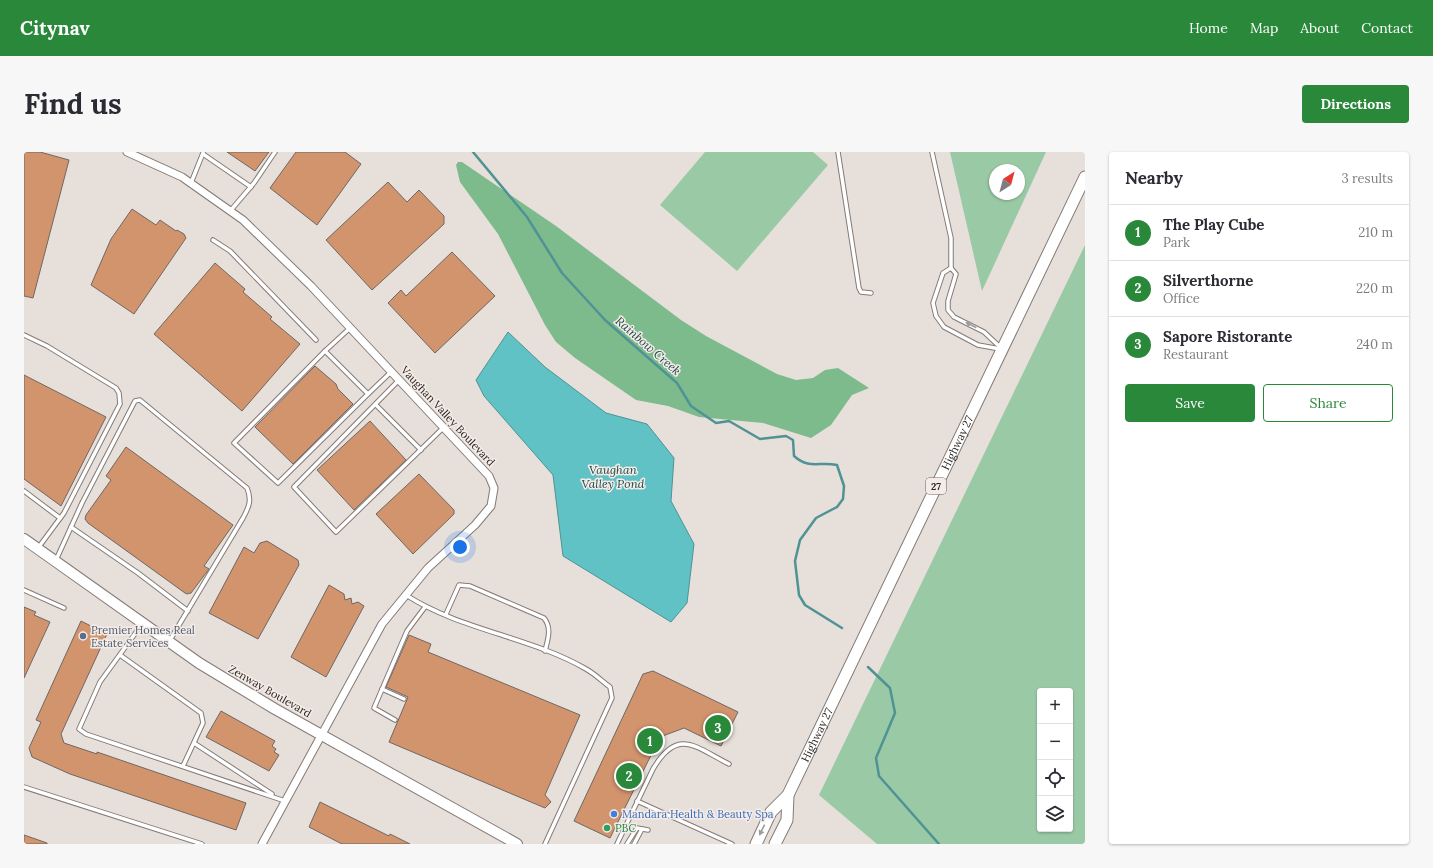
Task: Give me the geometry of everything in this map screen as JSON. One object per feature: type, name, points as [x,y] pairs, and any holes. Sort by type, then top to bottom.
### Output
[{"type":"main road","name":"Highway 27","points":[[756,844],[771,812],[788,795],[1001,349],[1085,177]]},
{"type":"main road","name":"Highway 27","points":[[775,844],[787,820],[788,795]]},
{"type":"street","name":"Vaughan Valley Boulevard","points":[[127,152],[191,183],[231,210],[311,286],[489,476],[494,488],[494,498],[491,506],[475,525],[428,568],[382,624],[321,734],[282,800],[262,844]]},
{"type":"street","name":"Zenway Boulevard","points":[[24,539],[199,663],[321,734],[517,844]]},
{"type":"lane","points":[[231,210],[251,187],[275,152]]},
{"type":"lane","points":[[838,152],[859,288],[861,292],[871,293]]},
{"type":"lane","points":[[932,152],[951,238],[950,268],[956,274],[948,302],[948,310],[954,317],[984,332],[1001,349]]},
{"type":"lane","points":[[191,183],[203,153],[251,187]]},
{"type":"lane","points":[[213,240],[230,252],[316,340]]},
{"type":"lane","points":[[950,268],[943,273],[933,303],[936,316],[944,327],[978,345],[1001,349]]},
{"type":"lane","points":[[350,328],[234,443],[278,483],[391,372]]},
{"type":"lane","points":[[24,335],[47,346],[116,388],[119,393],[120,404],[60,518],[38,548]]},
{"type":"lane","points":[[326,351],[368,394]]},
{"type":"lane","points":[[399,380],[294,487],[336,532],[444,428]]},
{"type":"lane","points":[[55,561],[135,401],[140,400],[247,488],[250,494],[250,504],[243,518],[169,642]]},
{"type":"lane","points":[[376,405],[421,450]]},
{"type":"lane","points":[[24,491],[60,518]]},
{"type":"lane","points":[[71,527],[138,573],[188,611]]},
{"type":"lane","points":[[446,614],[459,585],[470,586],[544,618],[549,624],[549,636],[545,651]]},
{"type":"lane","points":[[24,590],[64,608]]},
{"type":"lane","points":[[406,594],[425,607],[545,651],[586,669],[610,687],[612,698],[545,844]]},
{"type":"lane","points":[[395,720],[374,708],[407,630],[425,607]]},
{"type":"lane","points":[[143,623],[100,682],[79,729],[86,734],[282,800]]},
{"type":"lane","points":[[120,655],[201,713],[203,723],[183,766]]},
{"type":"lane","points":[[382,689],[404,699]]},
{"type":"lane","points":[[194,743],[282,800]]},
{"type":"lane","points":[[617,844],[660,757],[674,745],[683,743],[689,744],[728,764]]},
{"type":"lane","points":[[24,787],[202,844]]},
{"type":"lane","points":[[637,801],[732,844]]},
{"type":"lane","points":[[627,844],[637,828],[648,830]]},
{"type":"lane","points":[[634,844],[642,829]]},
{"type":"green space","points":[[705,152],[813,152],[828,165],[737,271],[660,205]]},
{"type":"green space","points":[[950,152],[1046,152],[1025,198],[1025,164],[989,164],[989,200],[1024,200],[982,291]]},
{"type":"green space","points":[[458,162],[462,162],[556,226],[681,320],[706,336],[777,374],[796,380],[813,378],[825,370],[838,368],[869,388],[852,395],[831,425],[811,438],[763,423],[699,417],[668,406],[636,400],[575,358],[556,342],[545,325],[498,234],[460,182],[456,165]]},
{"type":"green space","points":[[1085,245],[1085,844],[877,844],[819,795]]},
{"type":"water","name":"Vaughan Valley Pond","points":[[508,332],[545,367],[606,413],[647,424],[674,458],[671,501],[694,544],[687,603],[671,622],[563,556],[553,475],[484,396],[476,380]]},
{"type":"building","points":[[24,152],[40,152],[69,160],[33,298],[24,296]]},
{"type":"building","points":[[227,152],[269,152],[255,171]]},
{"type":"building","points":[[296,152],[345,152],[361,164],[317,225],[270,188]]},
{"type":"building","points":[[388,182],[407,202],[419,190],[444,216],[444,224],[372,290],[326,240]]},
{"type":"building","points":[[132,209],[156,225],[160,220],[176,231],[177,230],[184,234],[186,238],[134,314],[91,285],[111,239]]},
{"type":"building","points":[[452,252],[495,296],[435,353],[388,303],[401,290],[406,296]]},
{"type":"building","points":[[215,263],[245,289],[243,292],[272,317],[270,319],[300,344],[242,411],[154,334]]},
{"type":"building","points":[[315,366],[336,384],[338,389],[353,404],[293,464],[255,427]]},
{"type":"building","points":[[24,375],[106,417],[61,506],[24,479]]},
{"type":"building","points":[[370,421],[406,460],[354,510],[317,470]]},
{"type":"building","points":[[126,447],[233,525],[204,566],[209,569],[191,593],[185,593],[88,523],[85,519],[86,515],[111,480],[106,476]]},
{"type":"building","points":[[419,474],[454,510],[454,514],[413,554],[376,514]]},
{"type":"building","points":[[267,541],[298,560],[299,565],[258,639],[209,613],[244,547],[254,553],[260,543]]},
{"type":"building","points":[[329,585],[344,594],[345,600],[351,598],[352,604],[358,602],[364,606],[326,677],[291,657]]},
{"type":"building","points":[[24,607],[36,612],[34,615],[50,622],[24,678]]},
{"type":"building","points":[[81,621],[107,634],[61,734],[64,743],[97,754],[97,752],[246,803],[236,830],[70,774],[32,757],[29,748],[41,722],[36,720]]},
{"type":"building","points":[[409,635],[431,644],[428,652],[580,715],[545,795],[551,802],[545,808],[389,742],[408,697],[386,687]]},
{"type":"building","points":[[653,671],[738,712],[721,746],[684,728],[660,737],[610,838],[574,821],[643,674]]},
{"type":"building","points":[[221,711],[275,741],[272,746],[276,749],[274,752],[279,755],[269,771],[206,737]]},
{"type":"building","points":[[320,802],[389,836],[390,834],[410,844],[342,844],[309,827]]},
{"type":"building","points":[[24,835],[47,843],[47,844],[24,844]]},
{"type":"waterway","name":"Rainbow Creek","points":[[473,152],[527,217],[562,273],[605,320],[677,383],[691,406],[716,423],[729,421],[760,439],[786,436],[793,440],[794,456],[805,463],[837,465],[844,486],[843,499],[837,507],[816,518],[800,540],[795,561],[799,595],[805,605],[842,628]]},
{"type":"waterway","name":"Rainbow Creek","points":[[868,667],[890,688],[895,713],[876,758],[879,776],[939,844]]},
{"type":"place","name":"Premier Homes Real Estate Services","points":[[83,636]]},
{"type":"place","name":"Sapore Ristorante","points":[[718,728]]},
{"type":"place","name":"The Play Cube","points":[[650,741]]},
{"type":"place","name":"Silverthorne","points":[[629,776]]},
{"type":"place","name":"Mandara Health & Beauty Spa","points":[[614,814]]},
{"type":"place","name":"PBC","points":[[607,828]]}]
